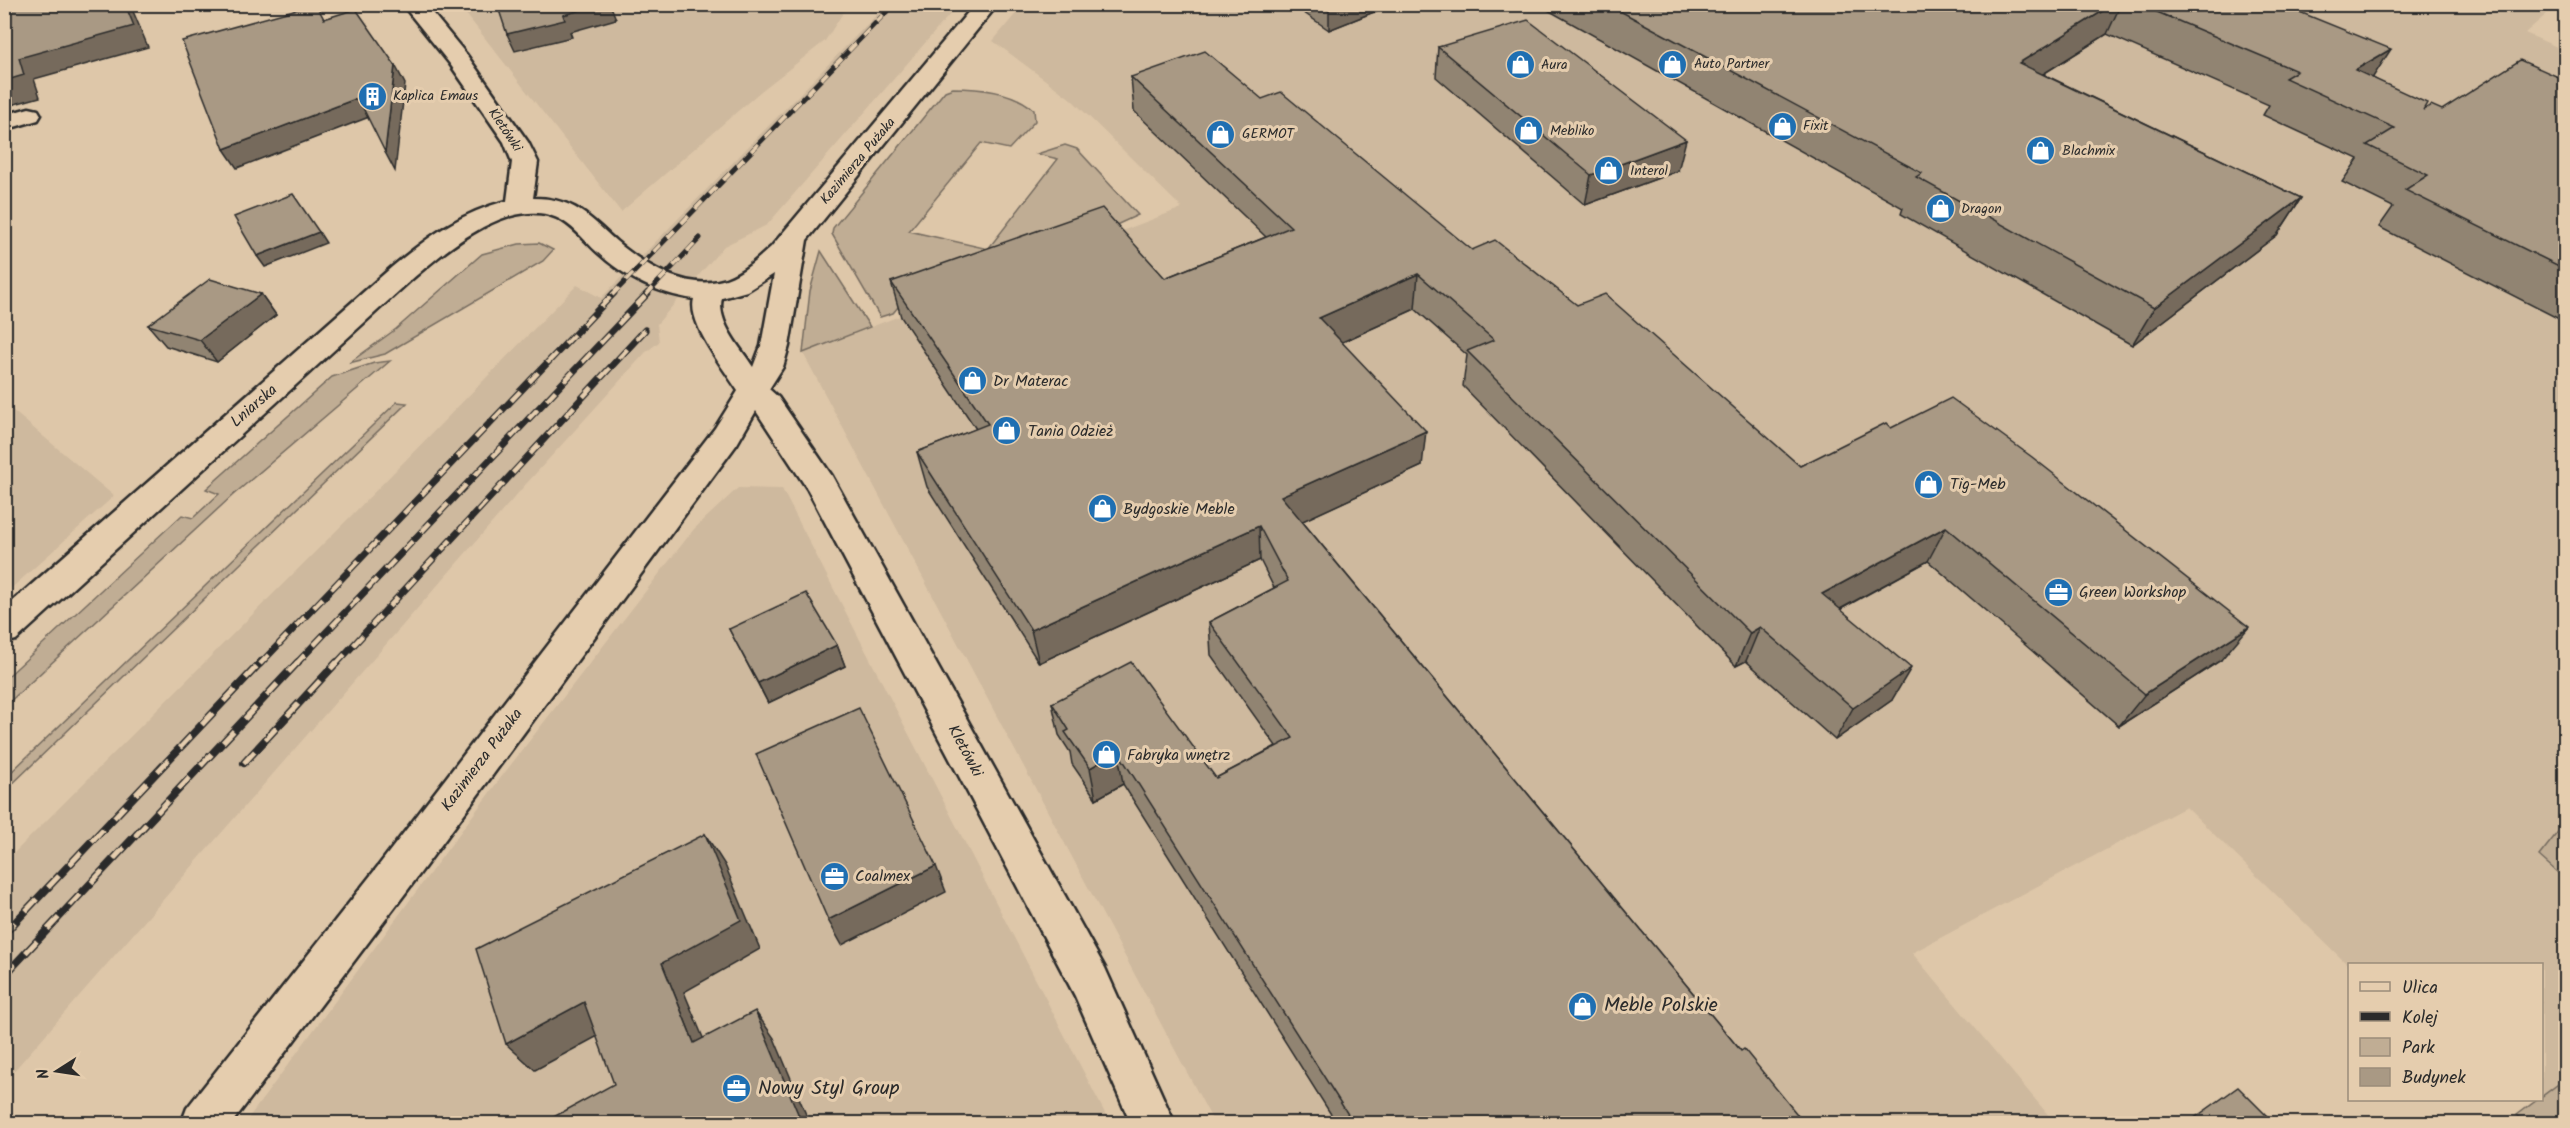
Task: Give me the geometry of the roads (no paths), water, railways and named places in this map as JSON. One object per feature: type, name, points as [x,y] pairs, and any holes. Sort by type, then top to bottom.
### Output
[{"type":"street","name":"Kletówki","points":[[413,4],[458,59],[516,142],[525,162],[519,207]]},
{"type":"street","name":"Kazimierza Pużaka","points":[[710,291],[723,289],[751,278],[795,235],[987,4]]},
{"type":"street","points":[[4,123],[29,116]]},
{"type":"street","name":"Lniarska","points":[[4,630],[428,253],[463,227],[482,217],[519,207],[542,207],[566,211],[626,262],[659,281],[680,288],[710,291]]},
{"type":"street","name":"Kazimierza Pużaka","points":[[203,1124],[715,452],[768,367],[775,346],[795,235]]},
{"type":"street","name":"Kletówki","points":[[710,291],[706,306],[707,316],[754,392],[767,404],[821,484],[1090,981],[1153,1124]]},
{"type":"railway","points":[[612,295],[894,4]]},
{"type":"railway","points":[[646,295],[700,238]]},
{"type":"railway","points":[[260,664],[614,293]]},
{"type":"railway","points":[[296,664],[648,293]]},
{"type":"railway","points":[[336,664],[645,330]]},
{"type":"railway","points":[[4,934],[261,662]]},
{"type":"railway","points":[[4,976],[298,662]]},
{"type":"railway","points":[[244,763],[337,662]]},
{"type":"place","name":"Auto Partner","points":[[1673,64]]},
{"type":"place","name":"Aura","points":[[1520,65]]},
{"type":"place","name":"Kaplica Emaus","points":[[372,96]]},
{"type":"place","name":"Fixit","points":[[1782,126]]},
{"type":"place","name":"Mebliko","points":[[1529,131]]},
{"type":"place","name":"GERMOT","points":[[1221,134]]},
{"type":"place","name":"Blachmix","points":[[2041,151]]},
{"type":"place","name":"Interol","points":[[1609,171]]},
{"type":"place","name":"Dragon","points":[[1940,209]]},
{"type":"place","name":"Dr Materac","points":[[972,381]]},
{"type":"place","name":"Tania Odzież","points":[[1007,431]]},
{"type":"place","name":"Tig-Meb","points":[[1929,484]]},
{"type":"place","name":"Bydgoskie Meble","points":[[1102,509]]},
{"type":"place","name":"Green Workshop","points":[[2058,592]]},
{"type":"place","name":"Fabryka wnętrz","points":[[1106,755]]},
{"type":"place","name":"Coalmex","points":[[834,876]]},
{"type":"place","name":"Meble Polskie","points":[[1583,1006]]},
{"type":"place","name":"Nowy Styl Group","points":[[737,1089]]}]
